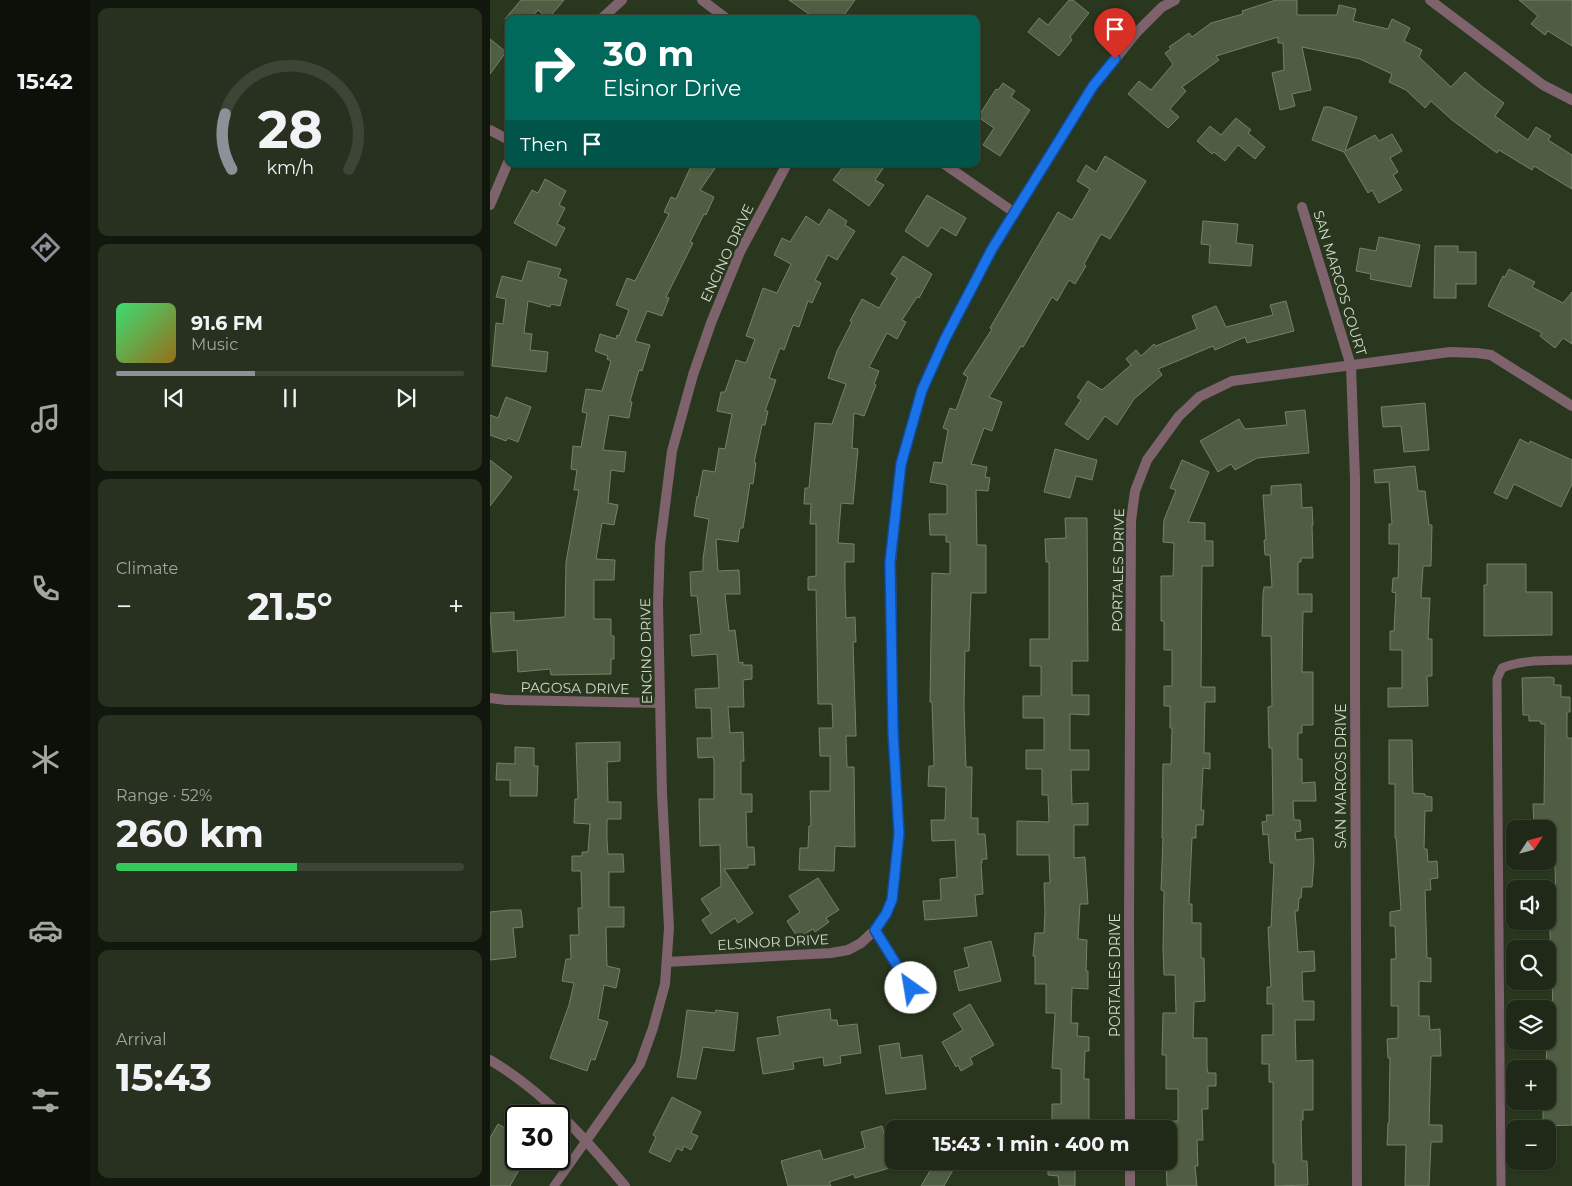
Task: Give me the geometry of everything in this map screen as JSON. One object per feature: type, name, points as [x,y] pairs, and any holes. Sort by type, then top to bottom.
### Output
[{"type":"street","points":[[605,15],[622,0]]},
{"type":"street","points":[[702,0],[722,15]]},
{"type":"street","name":"ELSINOR DRIVE","points":[[666,962],[831,953],[848,950],[875,930],[886,914],[892,900],[899,834],[893,732],[890,562],[901,464],[922,390],[945,339],[992,249],[1093,86],[1137,32],[1162,7],[1175,0]]},
{"type":"street","points":[[1430,0],[1543,85],[1572,100]]},
{"type":"street","points":[[490,130],[505,138]]},
{"type":"street","points":[[490,205],[506,167]]},
{"type":"street","name":"ENCINO DRIVE","points":[[586,1141],[640,1064],[653,1028],[665,984],[669,928],[662,793],[658,603],[660,544],[672,452],[693,375],[711,323],[740,252],[785,167]]},
{"type":"street","points":[[948,167],[1015,213]]},
{"type":"street","name":"SAN MARCOS COURT","points":[[1302,207],[1351,366]]},
{"type":"street","name":"PORTALES DRIVE","points":[[1130,1120],[1131,520],[1135,491],[1147,460],[1179,416],[1199,398],[1232,381],[1450,352],[1477,352],[1490,355],[1572,406]]},
{"type":"street","name":"SAN MARCOS DRIVE","points":[[1351,366],[1355,479],[1354,700],[1357,1186]]},
{"type":"street","name":"PAGOSA DRIVE","points":[[490,698],[506,700],[660,703]]},
{"type":"street","points":[[875,930],[911,988]]},
{"type":"street","points":[[490,1060],[507,1070],[533,1090],[586,1141],[625,1186]]},
{"type":"street","points":[[1130,1170],[1130,1186]]},
{"type":"lane","points":[[1501,1186],[1497,679],[1502,668],[1511,664],[1527,661],[1572,660]]},
{"type":"lane","points":[[554,1186],[586,1141]]},
{"type":"building","points":[[521,0],[564,0],[551,15],[544,15],[538,10],[534,15],[508,15]]},
{"type":"building","points":[[789,0],[855,0],[844,15],[810,15]]},
{"type":"building","points":[[1069,0],[1073,0],[1089,13],[1070,37],[1072,40],[1059,56],[1028,32],[1039,18],[1048,25]]},
{"type":"building","points":[[1276,0],[1297,0],[1297,15],[1337,15],[1339,5],[1356,9],[1353,21],[1388,29],[1392,19],[1410,28],[1404,41],[1422,50],[1419,57],[1451,87],[1465,72],[1504,103],[1495,116],[1528,140],[1536,127],[1551,136],[1548,140],[1572,155],[1572,189],[1534,166],[1532,170],[1499,150],[1497,153],[1452,120],[1431,101],[1425,108],[1406,90],[1389,82],[1392,74],[1360,59],[1302,47],[1311,90],[1292,94],[1295,106],[1280,110],[1272,73],[1284,70],[1283,43],[1278,43],[1278,37],[1216,56],[1219,60],[1182,87],[1186,91],[1170,109],[1179,117],[1168,128],[1128,94],[1139,81],[1151,90],[1173,64],[1165,53],[1171,49],[1169,47],[1189,33],[1192,37],[1211,23],[1243,14],[1242,11]]},
{"type":"building","points":[[1519,0],[1572,0],[1572,46],[1548,31],[1545,35],[1531,24],[1538,16]]},
{"type":"building","points":[[490,39],[505,51],[505,53],[490,74]]},
{"type":"building","points":[[1003,83],[1015,91],[1011,97],[1030,110],[1000,156],[983,145],[994,128],[980,118],[980,114],[996,89],[998,90]]},
{"type":"building","points":[[1324,107],[1330,107],[1357,117],[1345,151],[1375,135],[1379,141],[1392,134],[1402,151],[1390,158],[1398,172],[1393,175],[1402,190],[1379,203],[1372,190],[1368,193],[1344,152],[1312,140]]},
{"type":"building","points":[[1236,118],[1251,130],[1248,133],[1265,147],[1255,159],[1238,145],[1225,161],[1214,152],[1212,154],[1197,141],[1210,126],[1221,135]]},
{"type":"building","points":[[1105,156],[1146,181],[1110,239],[1101,234],[1075,284],[1069,280],[1057,301],[1052,297],[1023,347],[1021,346],[989,397],[1002,402],[992,431],[984,428],[971,464],[987,467],[985,477],[990,478],[988,491],[976,490],[977,545],[986,545],[986,593],[971,593],[969,651],[965,651],[964,707],[966,767],[972,767],[971,818],[978,818],[978,834],[985,834],[987,859],[982,859],[981,863],[983,894],[975,895],[977,916],[925,920],[923,901],[941,900],[940,879],[957,877],[955,840],[932,841],[931,820],[945,820],[946,787],[928,786],[929,766],[934,766],[932,702],[930,702],[932,573],[950,574],[950,542],[946,542],[946,535],[930,535],[929,514],[947,514],[947,485],[930,482],[934,462],[942,463],[948,430],[943,428],[950,408],[956,410],[968,377],[963,374],[992,329],[990,328],[1058,212],[1072,220],[1090,189],[1077,181],[1086,165],[1096,172]]},
{"type":"building","points":[[691,167],[716,167],[700,190],[714,197],[690,242],[693,243],[666,297],[669,298],[662,316],[647,311],[635,341],[650,345],[642,371],[639,370],[630,401],[632,402],[629,418],[609,415],[603,450],[626,452],[624,472],[611,470],[608,503],[618,505],[614,525],[602,523],[596,559],[615,560],[614,580],[594,580],[594,619],[611,619],[611,636],[614,636],[614,659],[611,659],[611,674],[551,675],[550,669],[518,672],[517,650],[493,652],[490,613],[514,612],[514,621],[565,617],[566,562],[579,490],[574,490],[577,470],[571,469],[573,446],[581,447],[587,413],[582,412],[586,389],[602,391],[611,361],[607,359],[608,356],[595,351],[600,334],[616,339],[617,335],[619,336],[629,310],[616,305],[627,278],[635,281],[669,214],[664,212],[671,197],[676,199]]},
{"type":"building","points":[[843,167],[884,167],[875,180],[884,185],[869,206],[833,180]]},
{"type":"building","points":[[545,179],[566,191],[559,205],[565,208],[557,224],[565,228],[556,246],[514,223],[532,190],[538,193]]},
{"type":"building","points":[[927,195],[966,218],[956,236],[941,227],[928,247],[905,231]]},
{"type":"building","points":[[829,209],[847,221],[845,225],[855,231],[837,260],[828,255],[815,280],[821,283],[812,303],[808,301],[799,327],[793,325],[784,350],[780,348],[769,378],[776,380],[765,411],[768,411],[765,425],[762,425],[754,463],[756,463],[753,484],[750,483],[743,528],[740,528],[738,542],[716,539],[718,571],[739,570],[740,594],[725,594],[729,631],[735,630],[739,663],[743,662],[743,665],[752,665],[752,679],[743,680],[744,707],[728,707],[730,733],[743,732],[744,761],[741,761],[741,794],[752,794],[752,812],[746,812],[747,847],[754,847],[755,865],[748,865],[748,868],[724,869],[753,913],[738,923],[735,918],[711,934],[702,920],[711,914],[701,899],[721,886],[720,845],[700,846],[699,799],[714,799],[714,762],[713,757],[698,758],[697,738],[712,738],[711,708],[696,708],[695,689],[719,688],[717,654],[692,656],[690,635],[701,634],[697,596],[691,596],[690,572],[703,571],[709,519],[694,516],[697,496],[703,470],[715,472],[719,448],[725,449],[732,414],[717,411],[721,392],[725,392],[736,360],[746,363],[755,339],[746,336],[763,288],[777,293],[791,264],[774,255],[782,238],[790,242],[806,216],[819,225]]},
{"type":"building","points":[[1203,221],[1238,224],[1236,243],[1253,245],[1251,266],[1209,263],[1210,245],[1201,244]]},
{"type":"building","points":[[1379,237],[1420,245],[1411,287],[1370,279],[1371,274],[1356,271],[1360,248],[1376,251]]},
{"type":"building","points":[[1435,246],[1458,246],[1458,252],[1476,252],[1476,284],[1456,284],[1456,298],[1434,298]]},
{"type":"building","points":[[903,256],[932,274],[919,298],[917,297],[902,320],[906,322],[897,339],[887,333],[869,367],[879,371],[874,384],[876,385],[864,416],[854,413],[852,448],[858,449],[853,504],[841,503],[838,543],[854,544],[854,562],[845,562],[845,587],[846,618],[855,617],[856,642],[853,642],[856,736],[846,736],[847,767],[854,767],[855,847],[835,846],[834,871],[799,870],[800,848],[808,848],[809,826],[811,826],[810,791],[830,791],[830,756],[820,756],[819,728],[833,728],[832,704],[818,704],[816,590],[808,590],[808,577],[816,576],[816,524],[810,524],[811,504],[804,504],[805,488],[809,488],[815,423],[832,424],[846,384],[828,378],[837,351],[852,322],[850,321],[862,299],[879,308],[897,278],[891,274]]},
{"type":"building","points":[[528,261],[561,269],[558,277],[567,280],[560,306],[551,304],[550,307],[528,301],[524,333],[532,334],[530,350],[548,352],[546,372],[492,366],[496,323],[503,324],[506,299],[496,297],[502,276],[522,281]]},
{"type":"building","points":[[1509,269],[1535,282],[1532,287],[1563,303],[1572,292],[1572,344],[1563,338],[1555,348],[1540,336],[1542,333],[1488,306],[1503,276],[1505,277]]},
{"type":"building","points":[[1286,301],[1294,331],[1247,343],[1245,337],[1215,350],[1213,346],[1158,369],[1162,375],[1134,399],[1117,425],[1105,416],[1088,440],[1065,424],[1081,400],[1077,397],[1088,381],[1102,390],[1131,365],[1126,359],[1136,350],[1141,356],[1154,344],[1156,346],[1197,329],[1192,316],[1216,306],[1226,327],[1273,315],[1270,305]]},
{"type":"building","points":[[506,397],[531,407],[518,442],[508,438],[506,441],[490,435],[490,415],[498,418]]},
{"type":"building","points":[[1425,403],[1429,450],[1404,452],[1401,426],[1383,427],[1381,407]]},
{"type":"building","points":[[1305,410],[1309,453],[1257,458],[1235,470],[1231,464],[1218,472],[1200,441],[1239,419],[1245,429],[1287,425],[1285,412]]},
{"type":"building","points":[[1520,439],[1529,444],[1530,441],[1572,460],[1572,484],[1561,507],[1514,484],[1507,499],[1494,493]]},
{"type":"building","points":[[1055,449],[1097,460],[1092,480],[1076,476],[1070,498],[1044,492]]},
{"type":"building","points":[[490,460],[512,477],[490,506]]},
{"type":"building","points":[[1182,460],[1209,472],[1188,522],[1205,523],[1205,541],[1213,541],[1213,566],[1202,566],[1201,687],[1215,687],[1215,702],[1205,702],[1204,753],[1210,753],[1210,769],[1203,768],[1201,810],[1204,810],[1203,825],[1196,825],[1196,838],[1192,838],[1189,904],[1192,904],[1192,923],[1201,923],[1201,958],[1204,958],[1205,1001],[1194,1002],[1193,1038],[1207,1038],[1208,1073],[1216,1073],[1216,1086],[1208,1086],[1208,1109],[1202,1109],[1203,1140],[1197,1140],[1198,1166],[1195,1166],[1197,1186],[1167,1186],[1166,1170],[1177,1170],[1178,1121],[1178,1089],[1166,1089],[1166,1055],[1162,1055],[1163,1013],[1176,1013],[1175,975],[1164,975],[1164,891],[1161,890],[1163,764],[1171,764],[1172,728],[1170,728],[1170,706],[1164,706],[1164,686],[1172,686],[1172,650],[1164,650],[1164,621],[1161,621],[1161,576],[1173,576],[1174,543],[1163,542],[1164,520],[1176,490],[1170,488]]},
{"type":"building","points":[[1415,466],[1418,491],[1425,491],[1429,525],[1432,525],[1431,566],[1423,566],[1421,598],[1430,598],[1428,639],[1432,639],[1432,676],[1427,676],[1428,706],[1388,707],[1388,688],[1402,688],[1402,650],[1390,650],[1390,631],[1394,631],[1396,593],[1392,592],[1393,578],[1398,578],[1399,544],[1389,544],[1389,524],[1392,524],[1389,482],[1375,483],[1374,470]]},
{"type":"building","points":[[1301,484],[1302,508],[1312,507],[1313,525],[1313,558],[1301,558],[1301,562],[1298,562],[1298,594],[1312,594],[1312,612],[1303,612],[1302,672],[1313,672],[1313,725],[1302,725],[1302,733],[1298,733],[1298,759],[1302,759],[1302,783],[1315,782],[1316,801],[1293,801],[1294,820],[1300,820],[1301,831],[1295,832],[1296,840],[1313,838],[1314,861],[1312,887],[1302,887],[1298,911],[1295,911],[1298,952],[1314,951],[1315,971],[1302,972],[1303,1001],[1314,1001],[1314,1020],[1295,1020],[1296,1061],[1313,1060],[1313,1110],[1303,1110],[1303,1120],[1301,1120],[1302,1161],[1307,1161],[1308,1185],[1275,1186],[1275,1163],[1273,1163],[1273,1082],[1269,1082],[1269,1064],[1262,1064],[1262,1035],[1273,1035],[1273,1004],[1267,1004],[1267,987],[1271,987],[1268,927],[1271,927],[1274,863],[1270,863],[1268,834],[1263,835],[1262,822],[1267,821],[1266,815],[1273,815],[1272,748],[1269,748],[1268,707],[1272,706],[1271,636],[1262,636],[1264,587],[1272,587],[1270,555],[1265,555],[1263,495],[1271,495],[1271,486]]},
{"type":"building","points":[[1065,518],[1087,518],[1088,661],[1072,661],[1072,695],[1089,695],[1089,715],[1070,714],[1070,750],[1089,750],[1089,770],[1071,770],[1072,804],[1088,803],[1088,825],[1074,825],[1074,858],[1085,857],[1088,904],[1080,904],[1078,939],[1087,940],[1086,971],[1088,971],[1088,989],[1072,988],[1071,1023],[1078,1023],[1077,1036],[1089,1037],[1089,1051],[1085,1051],[1084,1079],[1089,1079],[1089,1120],[1052,1120],[1052,1104],[1061,1104],[1061,1069],[1052,1068],[1055,1013],[1046,1013],[1046,984],[1035,984],[1035,956],[1033,956],[1035,933],[1044,933],[1044,883],[1050,883],[1049,855],[1017,855],[1017,821],[1049,822],[1048,795],[1042,795],[1042,769],[1026,769],[1026,750],[1044,750],[1044,718],[1023,718],[1023,696],[1041,696],[1041,666],[1030,666],[1030,639],[1049,639],[1049,562],[1046,562],[1045,539],[1066,538]]},
{"type":"building","points":[[1487,564],[1526,564],[1526,592],[1552,592],[1552,635],[1484,636],[1484,585],[1487,585]]},
{"type":"building","points":[[1522,678],[1554,678],[1554,685],[1561,685],[1561,697],[1570,697],[1570,712],[1567,712],[1567,738],[1572,738],[1572,1125],[1556,1126],[1556,1120],[1543,1120],[1543,1110],[1556,1110],[1556,1060],[1546,1060],[1547,1050],[1556,1050],[1556,1000],[1553,1000],[1552,990],[1556,990],[1556,940],[1550,940],[1550,930],[1556,930],[1556,820],[1534,820],[1533,804],[1544,804],[1545,724],[1541,724],[1540,721],[1529,721],[1529,715],[1523,715]]},
{"type":"building","points":[[1389,740],[1412,740],[1413,793],[1432,797],[1432,811],[1425,811],[1424,849],[1427,849],[1428,862],[1437,861],[1438,878],[1430,879],[1431,890],[1425,890],[1427,958],[1431,958],[1431,982],[1419,981],[1419,1016],[1429,1016],[1430,1030],[1440,1029],[1441,1056],[1431,1056],[1429,1125],[1442,1125],[1442,1142],[1431,1142],[1429,1186],[1405,1186],[1406,1145],[1387,1145],[1390,1058],[1388,1058],[1387,1039],[1398,1038],[1398,1006],[1391,1006],[1391,959],[1396,959],[1395,926],[1390,926],[1390,912],[1401,910],[1395,838],[1395,784],[1389,784]]},
{"type":"building","points":[[620,742],[620,761],[607,762],[608,802],[621,802],[621,819],[607,819],[607,841],[608,854],[623,854],[624,872],[609,872],[609,907],[624,907],[624,927],[606,927],[607,966],[620,969],[616,988],[604,985],[598,1019],[608,1022],[595,1060],[591,1059],[587,1071],[550,1058],[569,1005],[574,983],[562,981],[566,959],[571,959],[570,935],[579,935],[578,908],[582,908],[581,871],[572,871],[572,856],[582,856],[582,852],[588,852],[590,824],[574,823],[575,799],[578,799],[576,743]]},
{"type":"building","points":[[515,747],[534,748],[534,766],[538,766],[537,796],[510,796],[510,780],[496,780],[497,763],[515,764]]},
{"type":"building","points":[[818,878],[839,910],[826,918],[829,922],[815,932],[813,929],[798,938],[787,921],[800,912],[789,896]]},
{"type":"building","points":[[521,910],[523,927],[513,928],[516,957],[490,960],[490,912]]},
{"type":"building","points":[[991,941],[1001,981],[959,991],[954,971],[969,967],[964,948]]},
{"type":"building","points":[[970,1004],[994,1045],[970,1058],[973,1064],[961,1071],[958,1065],[956,1067],[942,1042],[963,1030],[953,1014]]},
{"type":"building","points":[[830,1009],[831,1020],[837,1020],[838,1026],[857,1024],[861,1053],[840,1056],[841,1063],[824,1066],[823,1057],[793,1062],[794,1069],[763,1074],[757,1038],[780,1035],[777,1017]]},
{"type":"building","points":[[687,1010],[715,1013],[716,1010],[738,1013],[734,1051],[703,1047],[696,1079],[677,1077]]},
{"type":"building","points":[[899,1043],[901,1058],[922,1055],[926,1089],[886,1094],[879,1046]]},
{"type":"building","points":[[672,1097],[701,1112],[691,1133],[698,1136],[691,1150],[684,1146],[682,1151],[677,1148],[670,1162],[649,1152],[656,1137],[653,1135]]},
{"type":"building","points":[[498,1124],[505,1128],[505,1170],[519,1170],[510,1186],[490,1186],[490,1138]]},
{"type":"building","points":[[882,1126],[885,1137],[885,1169],[855,1178],[854,1174],[829,1182],[831,1186],[788,1186],[781,1161],[820,1150],[823,1160],[865,1148],[861,1132]]},
{"type":"building","points":[[928,1170],[953,1170],[944,1186],[921,1186],[930,1171]]},
{"type":"building","points":[[1048,1170],[1075,1170],[1075,1186],[1059,1186],[1058,1176],[1048,1175]]},
{"type":"route","points":[[911,988],[875,930],[886,914],[892,900],[899,834],[893,732],[890,562],[901,464],[922,390],[945,339],[992,249],[1093,86],[1115,59]]}]
